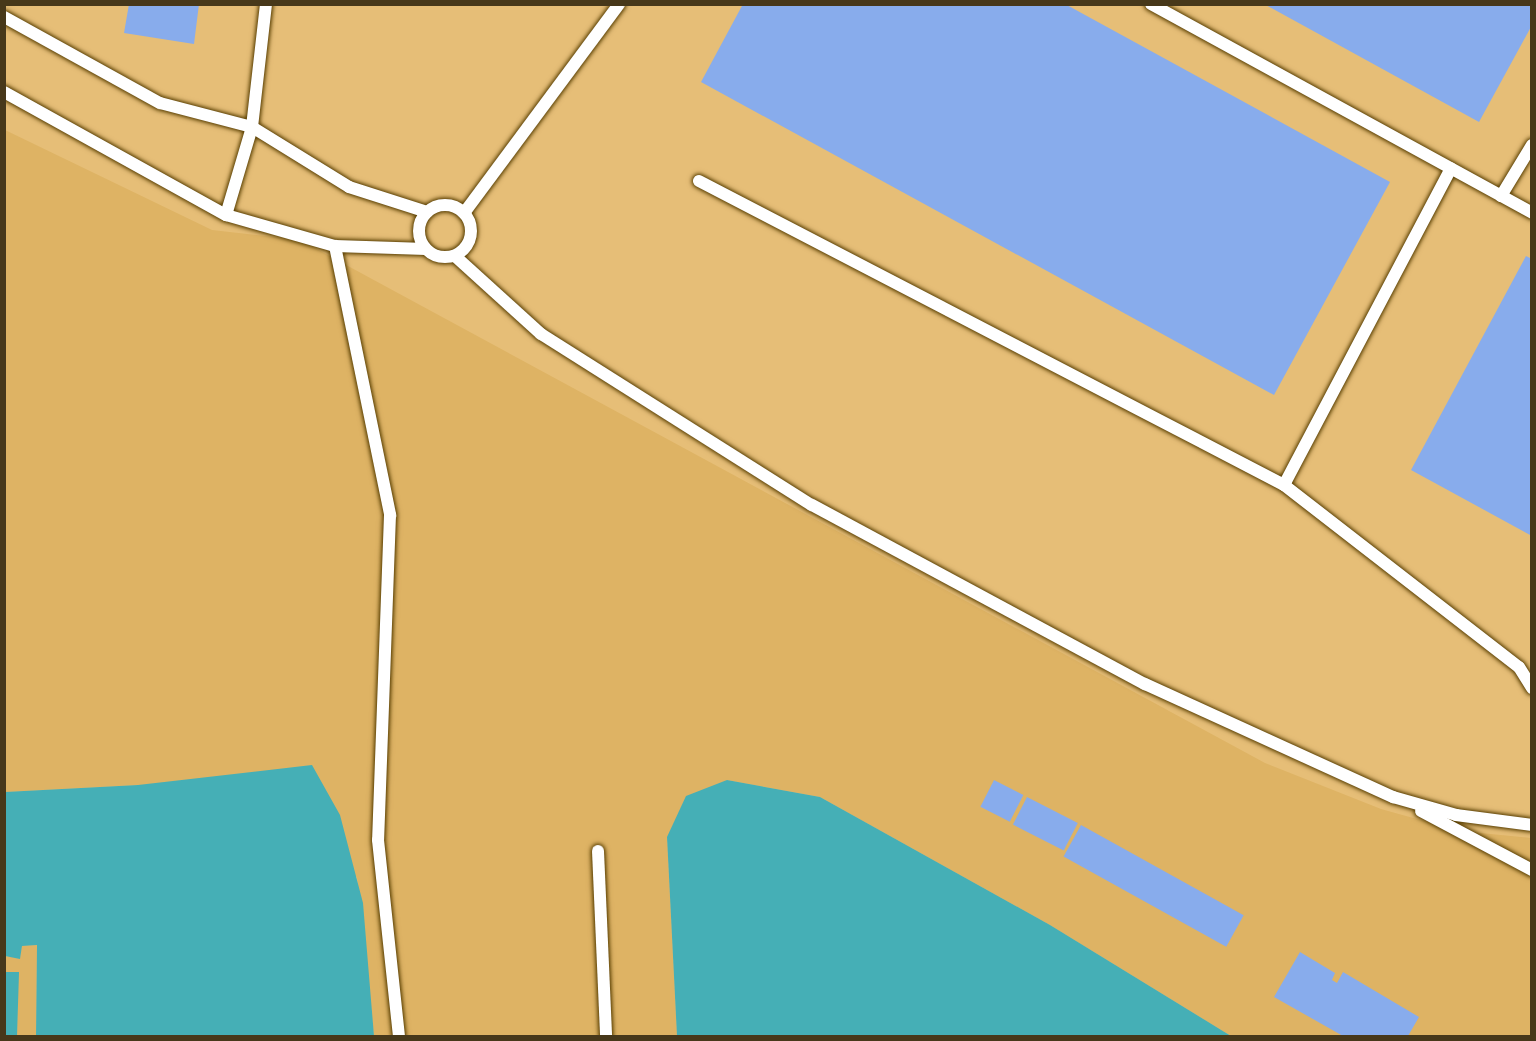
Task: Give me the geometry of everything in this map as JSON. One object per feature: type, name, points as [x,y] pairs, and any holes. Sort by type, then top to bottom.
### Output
[{"type":"lane","points":[[226,215],[252,127],[266,4]]},
{"type":"lane","points":[[464,213],[619,4]]},
{"type":"lane","points":[[1151,4],[1532,213]]},
{"type":"lane","points":[[4,17],[160,103],[252,127],[349,186],[427,212],[450,205],[464,213],[471,237],[454,256],[439,257],[426,249],[335,246],[226,215],[4,92]]},
{"type":"lane","points":[[1501,196],[1532,145]]},
{"type":"lane","points":[[1284,485],[1451,168]]},
{"type":"lane","points":[[699,181],[1284,485],[1519,667],[1532,688]]},
{"type":"lane","points":[[426,249],[419,235],[427,212]]},
{"type":"lane","points":[[335,246],[390,515],[378,840],[399,1036]]},
{"type":"lane","points":[[454,256],[541,334],[812,505],[1145,684],[1393,797],[1532,870]]},
{"type":"lane","points":[[1393,797],[1456,815],[1532,825]]},
{"type":"lane","points":[[598,850],[606,1036]]},
{"type":"shaded area","points":[[5,130],[212,230],[300,240],[1265,763],[1381,809],[1460,831],[1531,838],[1531,1036],[1231,1036],[1050,925],[820,797],[727,780],[667,837],[677,1036],[374,1036],[357,877],[138,785],[5,792]]},
{"type":"shaded area","points":[[37,945],[36,1036],[17,1036],[18,972],[5,972],[4,956],[20,958],[22,946]]},
{"type":"water","points":[[312,765],[340,815],[363,903],[374,1036],[36,1036],[37,945],[22,946],[20,959],[5,956],[5,792],[138,785]]},
{"type":"water","points":[[727,780],[820,797],[1050,925],[1231,1036],[677,1036],[667,837],[686,796]]},
{"type":"water","points":[[5,972],[19,972],[17,1036],[5,1036]]},
{"type":"building","points":[[129,4],[199,4],[194,44],[124,33]]},
{"type":"building","points":[[743,4],[1065,4],[1390,182],[1274,395],[701,82]]},
{"type":"building","points":[[1264,4],[1532,4],[1532,25],[1479,122]]},
{"type":"building","points":[[1526,256],[1532,259],[1532,536],[1411,470]]},
{"type":"building","points":[[994,780],[1023,795],[1010,822],[980,807]]},
{"type":"building","points":[[1027,797],[1078,823],[1064,850],[1013,825]]},
{"type":"building","points":[[1081,825],[1244,915],[1226,947],[1064,856]]},
{"type":"building","points":[[1300,952],[1335,973],[1332,980],[1337,983],[1343,972],[1419,1017],[1408,1036],[1343,1036],[1274,997]]}]
